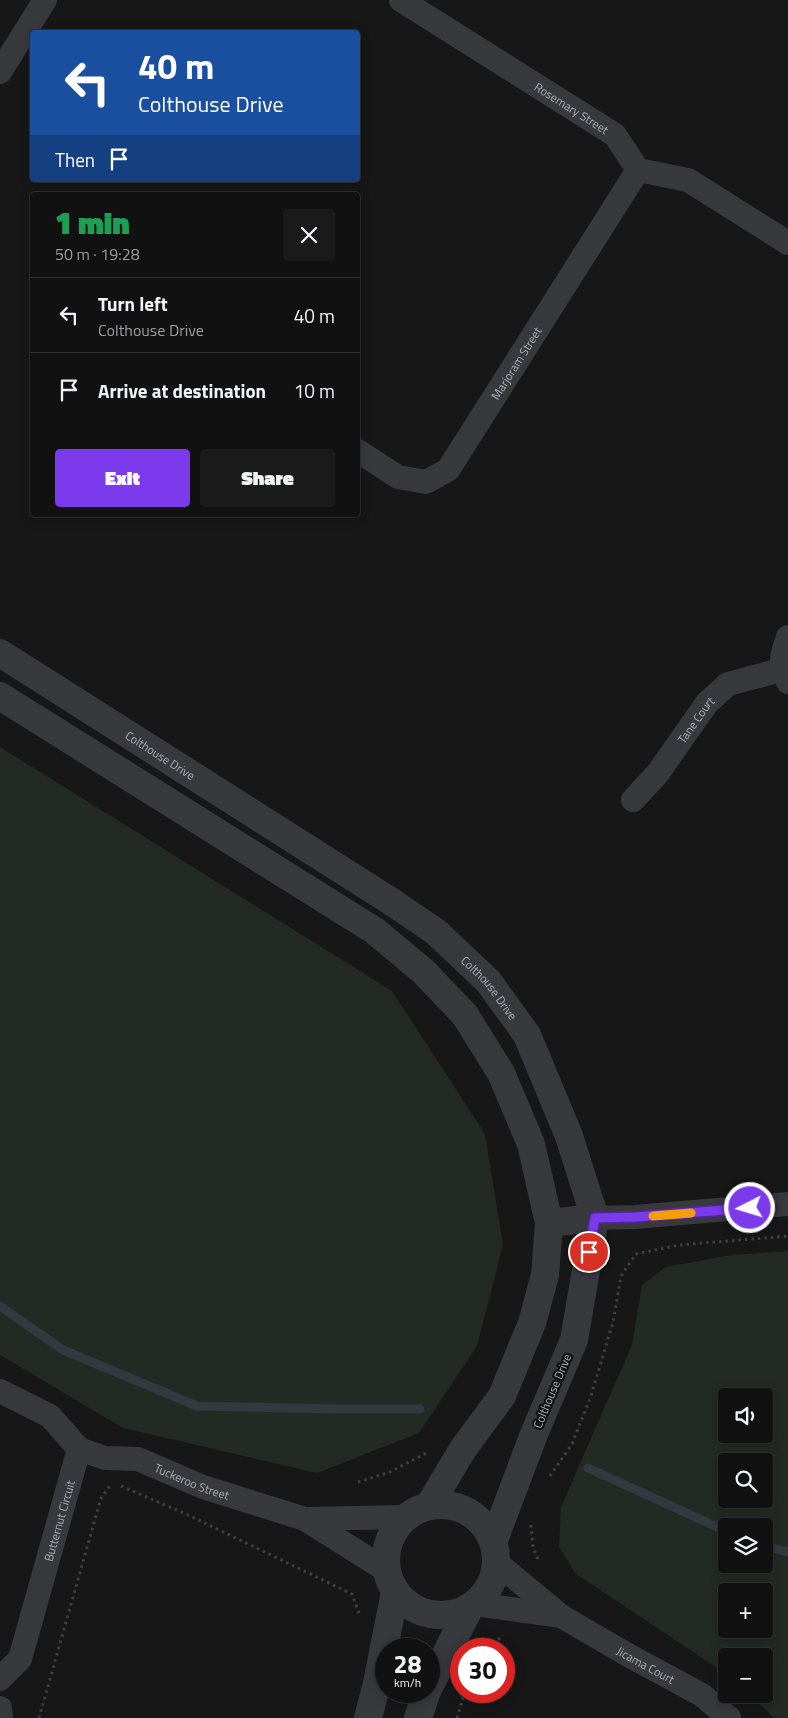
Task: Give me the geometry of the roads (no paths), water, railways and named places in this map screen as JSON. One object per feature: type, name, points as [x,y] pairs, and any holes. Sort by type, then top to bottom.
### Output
[{"type":"street","points":[[0,72],[45,0]]},
{"type":"street","name":"Rosemary Street","points":[[401,0],[615,135],[638,170]]},
{"type":"street","points":[[638,170],[688,180],[788,243]]},
{"type":"street","name":"Marjoram Street","points":[[360,452],[398,477],[426,482],[448,470],[638,170]]},
{"type":"street","points":[[785,676],[784,649],[788,637]]},
{"type":"street","name":"Colthouse Drive","points":[[0,653],[436,932],[488,981],[527,1035],[569,1136],[595,1218],[574,1340],[534,1434],[496,1552]]},
{"type":"street","name":"Tane Court","points":[[633,800],[658,773],[708,703],[728,684],[785,676]]},
{"type":"street","points":[[0,696],[375,931],[424,972],[465,1015],[501,1073],[531,1144],[548,1223],[545,1275],[532,1323],[502,1396],[464,1449],[430,1504]]},
{"type":"street","points":[[548,1223],[788,1204]]},
{"type":"street","points":[[0,1391],[50,1416],[79,1449]]},
{"type":"street","name":"Tuckeroo Street","points":[[79,1449],[105,1458],[138,1459],[203,1487],[305,1519],[391,1581]]},
{"type":"street","name":"Butternut Circuit","points":[[0,1679],[20,1659],[79,1449]]},
{"type":"street","points":[[368,1718],[377,1683],[391,1581],[388,1541],[405,1516],[430,1504],[457,1505],[480,1518],[496,1552],[491,1586],[473,1606],[440,1667]]},
{"type":"street","name":"Tuckeroo Street","points":[[305,1519],[405,1516]]},
{"type":"street","name":"Jicama Court","points":[[496,1552],[561,1616],[628,1656],[702,1696],[729,1718]]},
{"type":"street","points":[[391,1581],[410,1607],[429,1615],[450,1616],[473,1606]]},
{"type":"street","name":"Jicama Court","points":[[473,1606],[561,1616]]},
{"type":"street","points":[[418,1718],[423,1703]]},
{"type":"street","points":[[0,1708],[1,1718]]},
{"type":"waterway","points":[[0,1306],[63,1350],[197,1406],[420,1409]]},
{"type":"waterway","points":[[588,1468],[718,1527]]},
{"type":"waterway","points":[[773,1548],[788,1552]]}]
